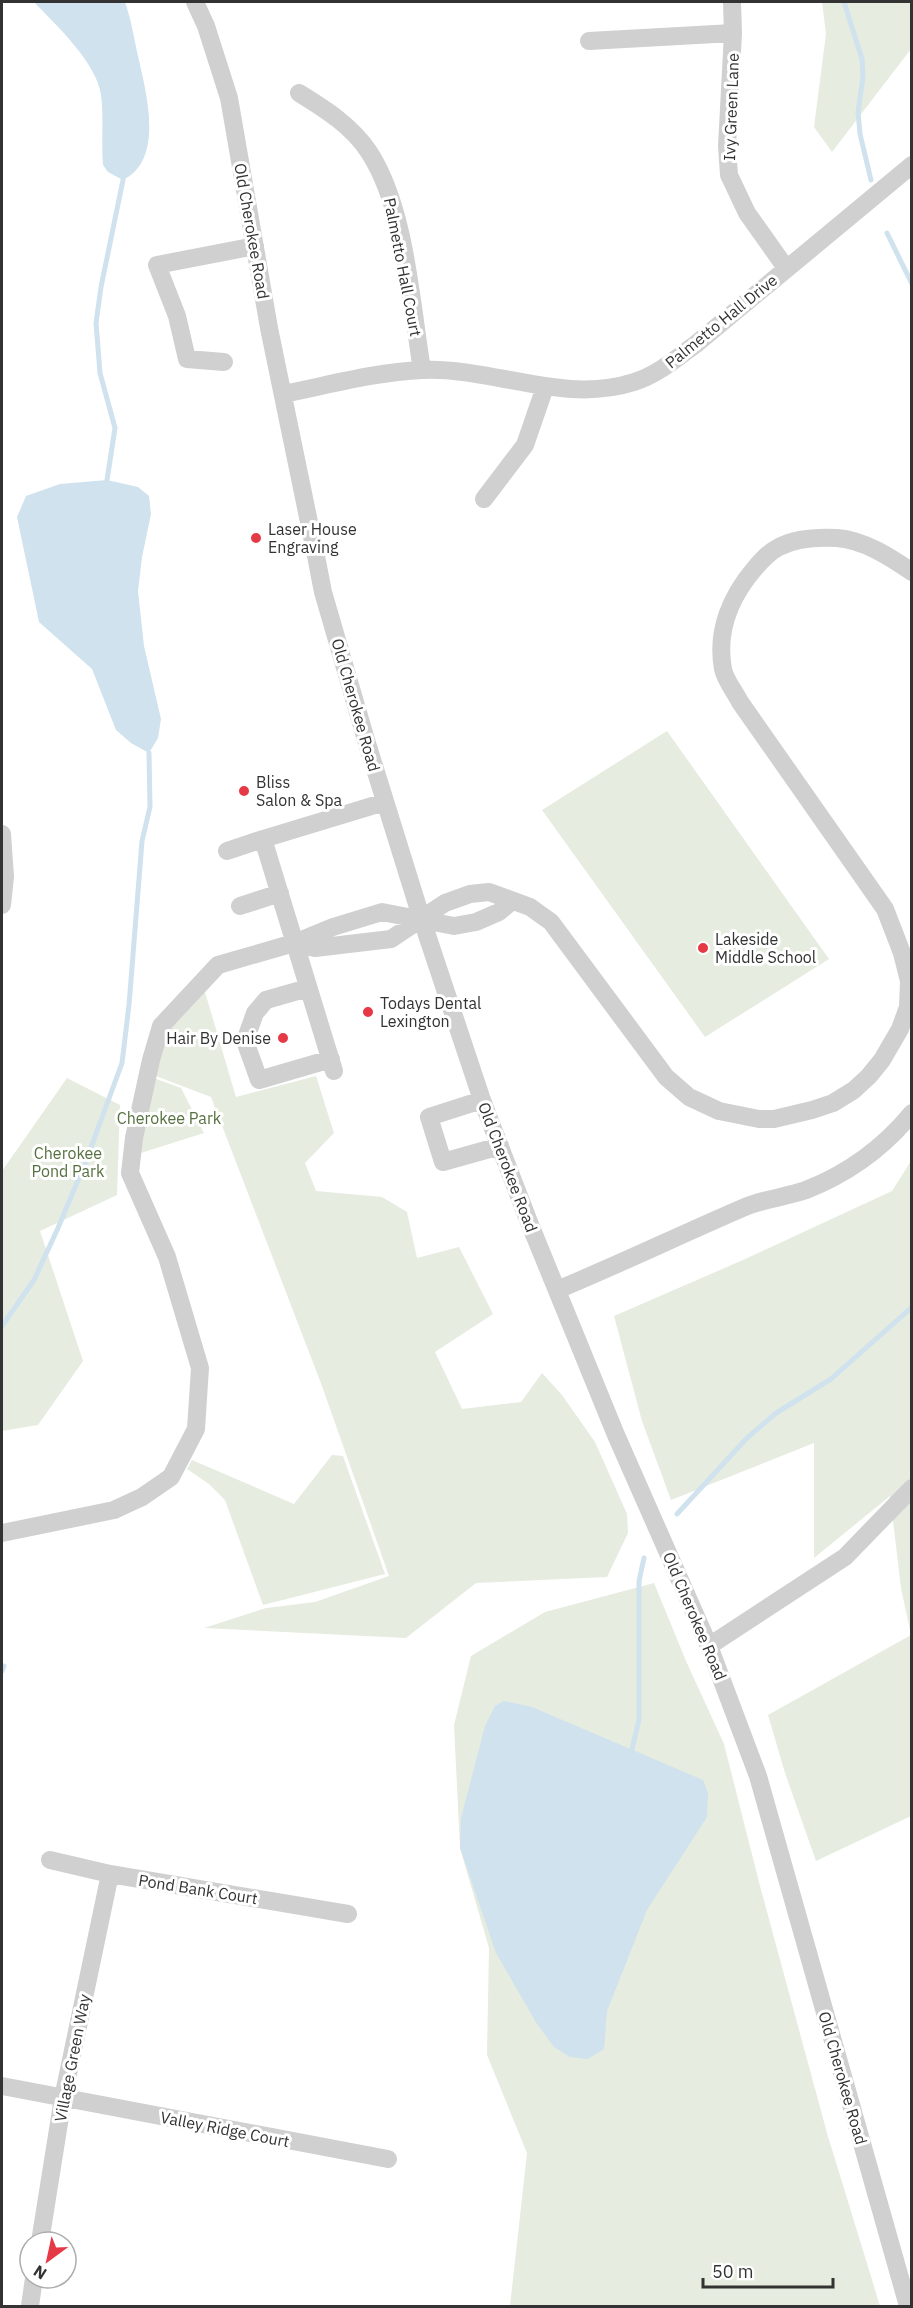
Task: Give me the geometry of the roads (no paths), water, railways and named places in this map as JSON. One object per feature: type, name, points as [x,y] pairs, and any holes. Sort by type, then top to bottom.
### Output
[{"type":"street","name":"Old Cherokee Road","points":[[195,2],[206,26],[229,98],[283,394],[323,592],[385,802],[482,1100],[616,1435],[709,1646],[758,1776],[908,2307]]},
{"type":"street","name":"Ivy Green Lane","points":[[732,2],[734,33],[727,146],[729,175],[747,213],[786,268]]},
{"type":"street","points":[[589,41],[734,33]]},
{"type":"street","name":"Palmetto Hall Court","points":[[299,93],[327,111],[347,128],[368,150],[384,178],[404,258],[422,370]]},
{"type":"street","name":"Palmetto Hall Drive","points":[[283,394],[380,375],[422,370],[455,371],[545,387],[593,391],[635,382],[670,364],[912,165]]},
{"type":"street","points":[[224,362],[187,359],[177,316],[157,265],[255,246]]},
{"type":"street","points":[[484,499],[525,446],[545,387]]},
{"type":"street","points":[[294,943],[315,948],[391,939],[445,903],[471,894],[489,892],[530,907],[551,922],[666,1077],[689,1097],[719,1111],[774,1119],[833,1103],[854,1090],[882,1059],[900,1029],[908,1007],[909,981],[902,953],[885,909],[740,702],[723,670],[722,636],[728,611],[740,586],[764,558],[777,548],[793,541],[839,538],[858,542],[892,558],[912,572]]},
{"type":"street","points":[[227,851],[385,802]]},
{"type":"street","points":[[2,834],[5,877],[2,905]]},
{"type":"street","points":[[263,839],[333,1065],[259,1080],[245,1041],[255,1013],[266,1000],[308,988]]},
{"type":"street","points":[[240,906],[280,894]]},
{"type":"street","points":[[2,1533],[114,1510],[142,1497],[171,1477],[196,1429],[200,1368],[167,1257],[130,1173],[134,1138],[161,1026],[218,965],[294,943],[333,927],[382,912],[454,926],[476,922],[499,912],[512,901]]},
{"type":"street","points":[[482,1100],[429,1117],[443,1161],[500,1146]]},
{"type":"street","points":[[557,1290],[747,1206],[805,1190],[843,1172],[872,1154],[897,1132],[912,1113]]},
{"type":"street","points":[[709,1646],[845,1557],[912,1488]]},
{"type":"street","name":"Pond Bank Court","points":[[50,1860],[110,1874],[348,1914]]},
{"type":"street","name":"Village Green Way","points":[[42,2230],[63,2098],[110,1874]]},
{"type":"street","name":"Valley Ridge Court","points":[[2,2086],[388,2159]]},
{"type":"street","points":[[30,2307],[32,2290]]},
{"type":"water","points":[[34,2],[125,2],[145,88],[149,124],[144,157],[136,170],[123,180],[108,172],[103,165],[101,95],[92,70],[64,33]]},
{"type":"water","points":[[107,480],[138,487],[149,496],[151,514],[138,591],[144,646],[161,719],[158,738],[149,753],[131,743],[116,730],[92,669],[39,622],[17,517],[26,496],[60,484]]},
{"type":"water","points":[[504,1701],[532,1707],[703,1780],[708,1793],[707,1817],[647,1910],[607,2011],[604,2049],[588,2059],[570,2057],[554,2047],[537,2024],[496,1953],[460,1848],[461,1818],[485,1726],[495,1706]]},
{"type":"waterway","points":[[844,2],[862,59],[863,77],[858,112],[860,134],[871,180]]},
{"type":"waterway","points":[[107,480],[115,428],[100,373],[96,323],[123,180]]},
{"type":"waterway","points":[[887,233],[912,284]]},
{"type":"waterway","points":[[2,1326],[34,1280],[58,1228],[86,1161],[122,1063],[142,841],[150,807],[149,753]]},
{"type":"waterway","points":[[677,1514],[747,1438],[776,1413],[831,1379],[912,1307]]},
{"type":"waterway","points":[[632,1749],[639,1720],[639,1581],[644,1558]]},
{"type":"waterway","points":[[2,1671],[4,1666]]},
{"type":"place","name":"Laser House Engraving","points":[[256,538]]},
{"type":"place","name":"Bliss Salon & Spa","points":[[244,791]]},
{"type":"place","name":"Lakeside Middle School","points":[[703,948]]},
{"type":"place","name":"Todays Dental Lexington","points":[[368,1012]]},
{"type":"place","name":"Hair By Denise","points":[[283,1038]]},
{"type":"park label","name":"Cherokee Park","points":[[169,1118]]},
{"type":"park label","name":"Cherokee Pond Park","points":[[68,1162]]}]
